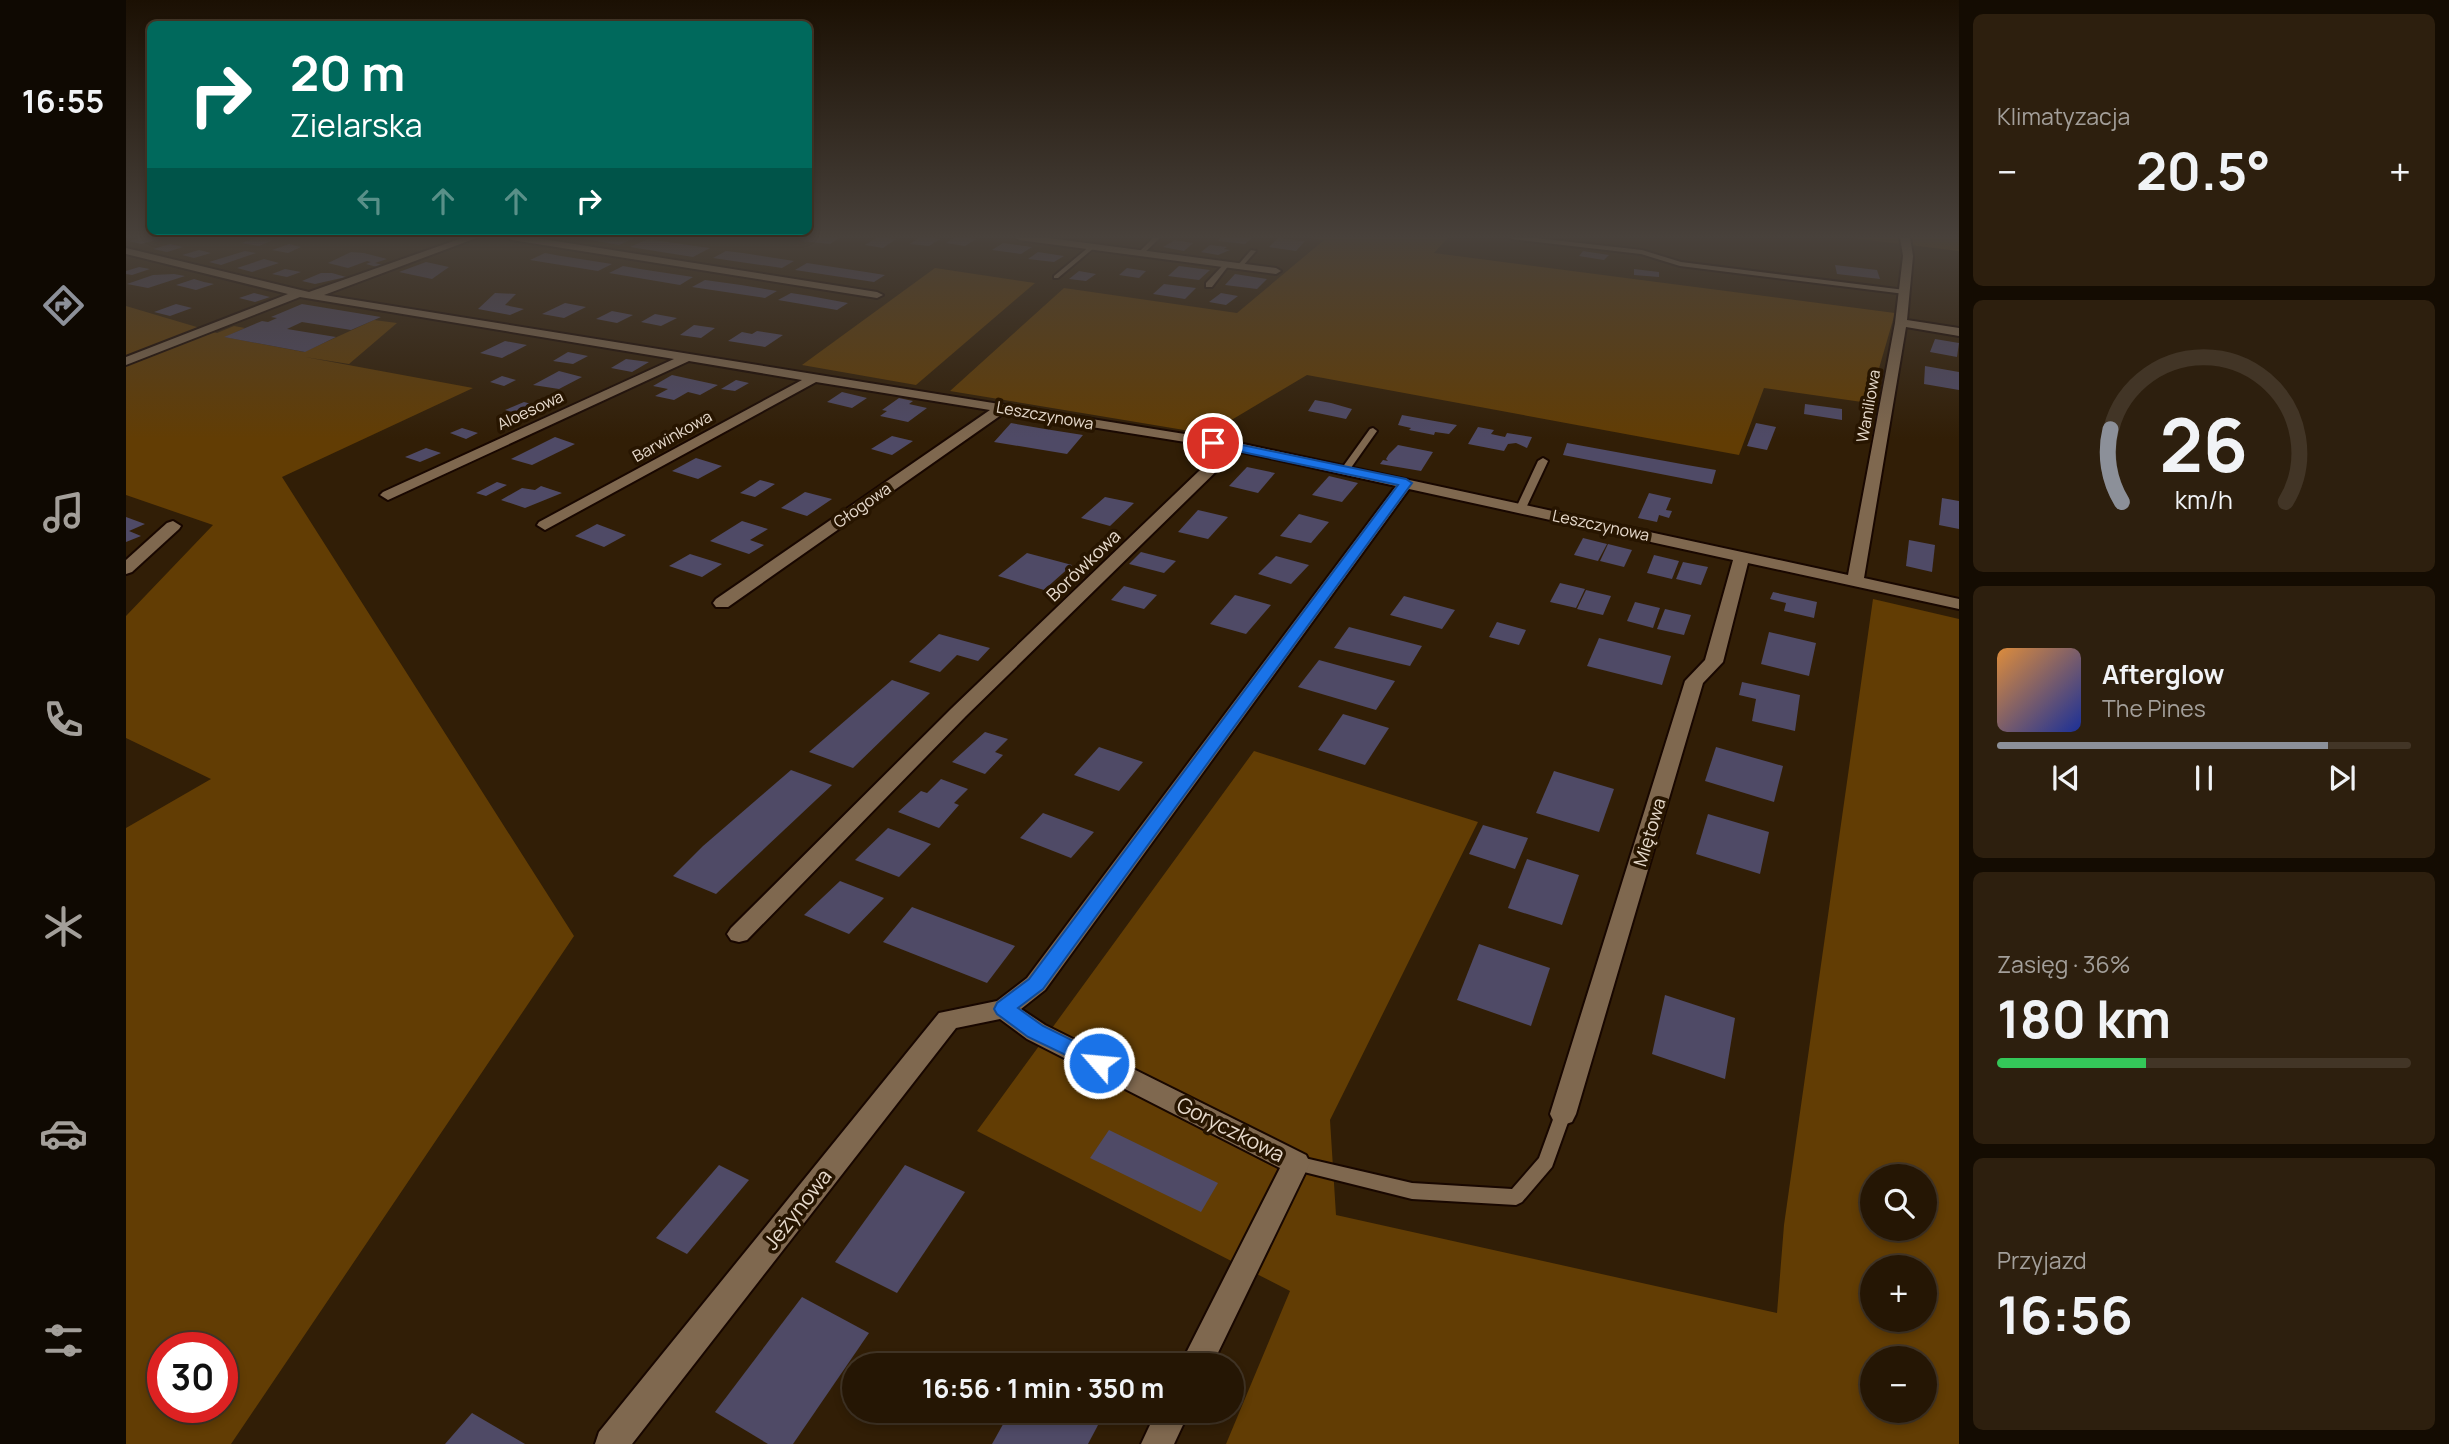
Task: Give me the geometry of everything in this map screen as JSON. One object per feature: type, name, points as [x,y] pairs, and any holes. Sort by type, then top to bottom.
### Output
[{"type":"street","points":[[126,361],[280,304]]},
{"type":"street","name":"Leszczynowa","points":[[363,304],[1234,446],[1959,604]]},
{"type":"street","name":"Waniliowa","points":[[1855,581],[1903,304]]},
{"type":"street","points":[[1901,323],[1959,332]]},
{"type":"street","name":"Aloesowa","points":[[388,495],[688,357]]},
{"type":"street","name":"Barwinkowa","points":[[545,525],[816,377]]},
{"type":"street","name":"Głogowa","points":[[722,603],[1002,408]]},
{"type":"street","name":"Borówkowa","points":[[739,934],[959,712],[1234,446]]},
{"type":"street","points":[[1004,1009],[1036,984],[1406,483]]},
{"type":"street","points":[[128,565],[173,526]]},
{"type":"street","name":"Miętowa","points":[[1563,1114],[1695,681],[1714,662],[1742,556]]},
{"type":"street","name":"Goryczkowa","points":[[1004,1009],[1036,1032],[1296,1163],[1202,1353]]},
{"type":"street","name":"Jeżynowa","points":[[611,1444],[948,1020],[1004,1009]]},
{"type":"street","points":[[1157,1444],[1168,1423]]},
{"type":"lane","points":[[1345,470],[1373,431]]},
{"type":"lane","points":[[1521,508],[1544,461]]},
{"type":"lane","points":[[1296,1163],[1412,1191],[1516,1197],[1546,1162],[1563,1114]]},
{"type":"shaded area","points":[[885,304],[1010,304],[916,385],[802,365]]},
{"type":"shaded area","points":[[1046,304],[1177,304],[1237,313],[1247,304],[1829,304],[1895,313],[1869,403],[1764,388],[1739,455],[1307,375],[1208,434],[950,391]]},
{"type":"shaded area","points":[[126,306],[217,333],[234,326],[245,328],[225,337],[304,352],[374,320],[397,323],[349,364],[305,357],[473,388],[282,477],[574,936],[231,1444],[126,1444],[126,828],[211,779],[126,738],[126,616],[213,525],[126,495]]},
{"type":"shaded area","points":[[1873,599],[1959,619],[1959,1444],[1226,1444],[1235,1423],[1244,1423],[1244,1401],[1290,1291],[977,1131],[1254,751],[1478,822],[1330,1120],[1336,1215],[1777,1313],[1784,1225]]},
{"type":"building","points":[[175,304],[192,308],[170,316],[154,312]]},
{"type":"building","points":[[304,304],[381,317],[351,330],[302,322],[287,329],[336,337],[305,352],[224,337],[262,321],[268,322],[277,318],[271,317]]},
{"type":"building","points":[[483,304],[506,304],[524,309],[510,315],[478,309]]},
{"type":"building","points":[[562,304],[586,307],[564,318],[542,314]]},
{"type":"building","points":[[804,304],[846,304],[837,310]]},
{"type":"building","points":[[612,311],[633,315],[617,323],[596,319]]},
{"type":"building","points":[[655,314],[677,318],[661,326],[641,322]]},
{"type":"building","points":[[694,325],[715,328],[701,338],[680,335]]},
{"type":"building","points":[[757,331],[783,335],[765,347],[728,341],[742,332],[752,334]]},
{"type":"building","points":[[1935,339],[1959,343],[1957,357],[1930,352]]},
{"type":"building","points":[[505,341],[527,345],[502,358],[480,353]]},
{"type":"building","points":[[568,352],[588,356],[573,364],[553,361]]},
{"type":"building","points":[[626,359],[649,362],[632,372],[611,368]]},
{"type":"building","points":[[1925,366],[1959,372],[1959,390],[1924,384]]},
{"type":"building","points":[[559,371],[582,377],[559,389],[533,385]]},
{"type":"building","points":[[672,375],[718,385],[700,395],[688,392],[674,400],[655,396],[668,389],[653,386]]},
{"type":"building","points":[[502,376],[516,380],[504,386],[490,382]]},
{"type":"building","points":[[736,380],[749,383],[735,391],[721,389]]},
{"type":"building","points":[[842,392],[867,398],[852,408],[827,402]]},
{"type":"building","points":[[899,398],[913,401],[909,404],[927,408],[908,422],[880,416],[887,411],[882,410]]},
{"type":"building","points":[[1315,400],[1352,409],[1346,419],[1308,411]]},
{"type":"building","points":[[524,402],[539,406],[520,414],[505,410]]},
{"type":"building","points":[[1805,404],[1842,409],[1842,420],[1804,414]]},
{"type":"building","points":[[1402,415],[1457,425],[1449,434],[1435,432],[1434,435],[1398,425]]},
{"type":"building","points":[[1011,423],[1083,435],[1067,454],[994,442]]},
{"type":"building","points":[[1756,423],[1776,427],[1767,450],[1747,446]]},
{"type":"building","points":[[1478,427],[1494,430],[1491,434],[1505,437],[1507,433],[1532,437],[1527,448],[1516,443],[1508,444],[1504,451],[1468,444]]},
{"type":"building","points":[[462,428],[478,433],[466,439],[450,433]]},
{"type":"building","points":[[892,436],[913,441],[892,455],[871,449]]},
{"type":"building","points":[[555,437],[575,444],[532,465],[511,459]]},
{"type":"building","points":[[1567,443],[1716,470],[1712,484],[1563,455]]},
{"type":"building","points":[[1398,445],[1433,452],[1421,471],[1380,464],[1383,460],[1388,461],[1386,459],[1389,454]]},
{"type":"building","points":[[426,448],[441,453],[420,462],[405,457]]},
{"type":"building","points":[[696,458],[722,466],[698,479],[672,471]]},
{"type":"building","points":[[1247,467],[1275,473],[1258,493],[1229,486]]},
{"type":"building","points":[[1329,476],[1358,483],[1342,502],[1312,495]]},
{"type":"building","points":[[760,480],[775,484],[755,497],[740,493]]},
{"type":"building","points":[[497,482],[507,485],[486,496],[476,493]]},
{"type":"building","points":[[541,486],[562,493],[525,508],[501,500],[522,488],[535,490]]},
{"type":"building","points":[[805,492],[832,499],[807,516],[781,508]]},
{"type":"building","points":[[1649,493],[1671,498],[1666,510],[1672,511],[1669,518],[1659,515],[1657,522],[1638,518]]},
{"type":"building","points":[[1105,497],[1134,503],[1110,526],[1081,518]]},
{"type":"building","points":[[1942,498],[1959,501],[1959,529],[1939,525]]},
{"type":"building","points":[[1198,510],[1228,517],[1208,539],[1178,532]]},
{"type":"building","points":[[1299,514],[1329,522],[1311,543],[1280,536]]},
{"type":"building","points":[[126,517],[145,524],[129,531],[141,536],[126,542]]},
{"type":"building","points":[[742,521],[768,529],[750,540],[764,545],[749,554],[710,541]]},
{"type":"building","points":[[597,524],[626,535],[604,547],[575,536]]},
{"type":"building","points":[[1583,538],[1607,544],[1598,561],[1574,555]]},
{"type":"building","points":[[1909,540],[1935,545],[1932,572],[1906,566]]},
{"type":"building","points":[[1608,544],[1632,550],[1624,567],[1600,561]]},
{"type":"building","points":[[1141,552],[1176,561],[1164,573],[1129,564]]},
{"type":"building","points":[[1027,553],[1072,565],[1044,590],[998,576]]},
{"type":"building","points":[[690,554],[722,564],[702,577],[669,566]]},
{"type":"building","points":[[1654,555],[1679,561],[1672,579],[1647,573]]},
{"type":"building","points":[[1276,556],[1309,565],[1291,584],[1258,574]]},
{"type":"building","points":[[1683,562],[1708,567],[1701,585],[1676,579]]},
{"type":"building","points":[[1560,583],[1585,589],[1576,608],[1550,602]]},
{"type":"building","points":[[1124,586],[1157,595],[1144,609],[1111,600]]},
{"type":"building","points":[[1586,590],[1611,596],[1603,615],[1577,609]]},
{"type":"building","points":[[1773,592],[1817,602],[1814,618],[1784,611],[1786,603],[1770,599]]},
{"type":"building","points":[[1235,595],[1271,605],[1246,634],[1210,624]]},
{"type":"building","points":[[1404,596],[1455,610],[1442,629],[1390,615]]},
{"type":"building","points":[[1635,602],[1660,608],[1653,628],[1627,621]]},
{"type":"building","points":[[1665,609],[1691,615],[1684,635],[1657,629]]},
{"type":"building","points":[[1497,622],[1526,630],[1519,645],[1489,637]]},
{"type":"building","points":[[1349,627],[1422,646],[1410,666],[1334,648]]},
{"type":"building","points":[[1769,632],[1816,643],[1809,676],[1761,664]]},
{"type":"building","points":[[939,634],[990,648],[978,661],[957,655],[940,672],[909,662]]},
{"type":"building","points":[[1599,638],[1671,656],[1662,685],[1587,666]]},
{"type":"building","points":[[1319,660],[1395,681],[1376,710],[1298,687]]},
{"type":"building","points":[[892,680],[930,693],[853,768],[809,752]]},
{"type":"building","points":[[1742,682],[1800,695],[1795,731],[1752,721],[1756,699],[1739,695]]},
{"type":"building","points":[[1343,714],[1389,728],[1365,765],[1318,750]]},
{"type":"building","points":[[985,732],[1008,739],[995,752],[1003,755],[985,774],[952,762]]},
{"type":"building","points":[[1099,747],[1143,762],[1119,791],[1074,775]]},
{"type":"building","points":[[1716,747],[1783,766],[1774,802],[1705,781]]},
{"type":"building","points":[[791,770],[832,785],[716,894],[673,876],[703,846]]},
{"type":"building","points":[[1554,771],[1614,789],[1599,832],[1536,813]]},
{"type":"building","points":[[941,779],[968,789],[954,803],[959,805],[939,828],[898,812],[921,791],[927,793]]},
{"type":"building","points":[[1043,813],[1094,832],[1071,858],[1020,838]]},
{"type":"building","points":[[1708,814],[1769,832],[1760,874],[1696,854]]},
{"type":"building","points":[[1483,825],[1528,838],[1515,869],[1469,854]]},
{"type":"building","points":[[888,828],[931,844],[899,877],[855,860]]},
{"type":"building","points":[[1527,859],[1579,875],[1562,925],[1508,908]]},
{"type":"building","points":[[840,881],[884,898],[849,934],[804,915]]},
{"type":"building","points":[[912,907],[1015,946],[987,983],[883,942]]},
{"type":"building","points":[[1479,944],[1550,968],[1531,1026],[1457,1000]]},
{"type":"building","points":[[1665,995],[1735,1018],[1725,1079],[1652,1054]]},
{"type":"building","points":[[1109,1130],[1218,1183],[1201,1212],[1090,1158]]},
{"type":"building","points":[[719,1165],[749,1180],[687,1254],[656,1238]]},
{"type":"building","points":[[905,1165],[965,1192],[897,1293],[835,1262]]},
{"type":"building","points":[[802,1297],[869,1333],[855,1353],[842,1353],[842,1372],[793,1444],[768,1444],[715,1412]]},
{"type":"building","points":[[472,1413],[525,1444],[445,1444]]},
{"type":"building","points":[[1004,1423],[1099,1423],[1088,1444],[992,1444]]},
{"type":"route","points":[[1099,1063],[1036,1032],[1004,1009],[1036,984],[1406,483],[1213,443]]}]
